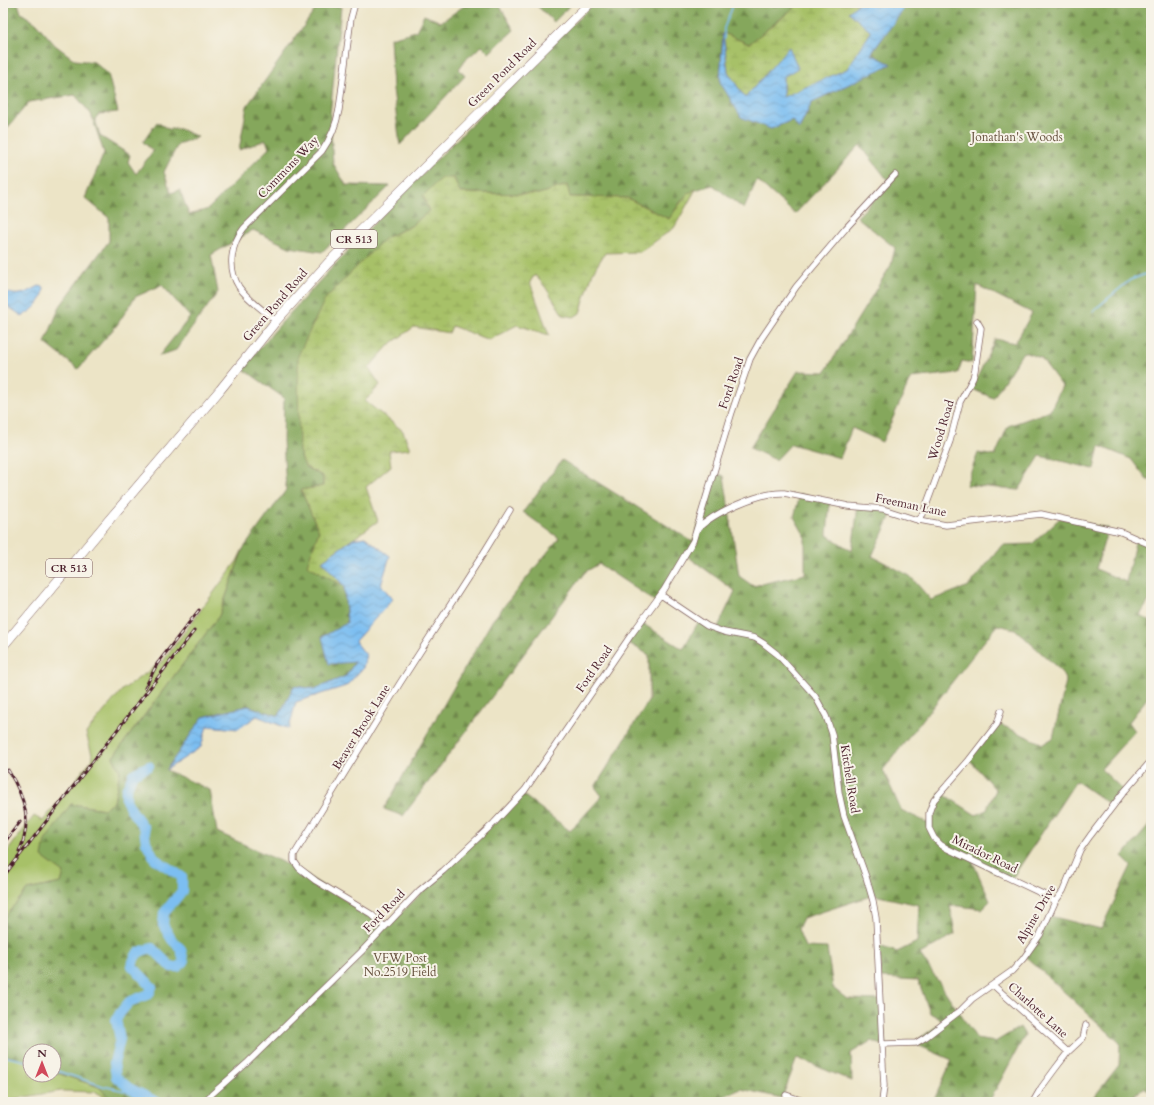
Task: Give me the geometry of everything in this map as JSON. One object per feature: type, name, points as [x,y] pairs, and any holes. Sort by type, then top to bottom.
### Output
[{"type":"main road","name":"Green Pond Road","points":[[3,646],[108,520],[220,390],[276,321],[328,263],[590,3]]},
{"type":"street","name":"Commons Way","points":[[276,321],[239,287],[235,280],[231,255],[239,234],[244,228],[322,151],[332,136],[337,123],[355,3]]},
{"type":"street","name":"Ford Road","points":[[203,1102],[248,1062],[360,952],[420,890],[494,822],[525,790],[684,559],[693,541],[732,412],[750,360],[761,339],[796,287],[846,228],[895,175]]},
{"type":"street","name":"Wood Road","points":[[918,520],[923,514],[940,471],[950,441],[960,402],[973,378],[981,328],[977,321]]},
{"type":"street","name":"Freeman Lane","points":[[696,531],[705,522],[720,513],[749,500],[776,492],[848,506],[883,509],[918,520],[946,525],[1041,514],[1120,532],[1151,545]]},
{"type":"street","name":"Beaver Brook Lane","points":[[384,926],[371,914],[316,881],[299,868],[294,861],[294,855],[400,683],[510,510]]},
{"type":"street","name":"Kitchell Road","points":[[660,595],[707,626],[724,632],[755,638],[763,642],[800,678],[821,706],[832,734],[839,793],[844,816],[873,901],[877,935],[883,1044],[884,1086],[882,1102]]},
{"type":"street","name":"Mirador Road","points":[[1001,711],[997,724],[969,760],[934,800],[929,813],[929,828],[934,838],[941,845],[1047,896],[1056,902]]},
{"type":"street","name":"Alpine Drive","points":[[883,1044],[916,1043],[926,1037],[960,1011],[972,999],[1012,970],[1040,935],[1063,891],[1080,850],[1123,793],[1151,761]]},
{"type":"street","name":"Charlotte Lane","points":[[993,985],[1068,1052]]},
{"type":"street","points":[[1033,1102],[1041,1088],[1068,1052],[1083,1038],[1086,1025]]},
{"type":"street","points":[[786,1095],[806,1102]]},
{"type":"green space","points":[[3,3],[18,3],[21,13],[36,23],[55,45],[75,60],[94,62],[108,74],[118,112],[99,114],[95,119],[100,136],[130,155],[128,162],[136,174],[153,151],[143,142],[157,122],[168,129],[180,129],[198,137],[178,144],[164,172],[171,193],[180,190],[189,215],[208,209],[269,148],[266,140],[239,150],[247,106],[320,3],[328,3],[341,7],[330,115],[333,163],[346,185],[390,186],[322,252],[289,247],[253,230],[211,255],[218,292],[176,350],[159,356],[190,317],[162,285],[135,297],[117,325],[78,369],[45,343],[60,306],[109,241],[109,218],[85,198],[104,153],[91,114],[75,95],[29,102],[5,131],[3,129]]},
{"type":"green space","points":[[468,3],[498,3],[514,30],[489,53],[482,46],[465,60],[459,69],[465,76],[400,145],[393,89],[390,38],[416,31],[424,15],[441,22]]},
{"type":"green space","points":[[534,3],[572,3],[554,22]]},
{"type":"green space","points":[[594,3],[800,3],[749,44],[723,33],[720,82],[771,129],[792,120],[799,129],[812,102],[891,64],[871,54],[908,3],[1151,3],[1151,480],[1147,480],[1131,459],[1099,446],[1094,469],[1040,456],[1019,490],[966,485],[978,453],[995,456],[1008,426],[1050,411],[1062,386],[1041,358],[1023,352],[993,398],[972,389],[995,339],[1015,343],[1032,313],[977,285],[972,363],[962,361],[958,373],[911,378],[882,442],[852,428],[840,458],[791,444],[776,460],[750,448],[798,371],[825,372],[891,265],[895,248],[857,217],[890,183],[860,145],[795,214],[757,180],[744,209],[713,185],[696,190],[686,196],[669,219],[627,198],[569,197],[567,185],[539,194],[460,193],[454,178],[430,211],[411,226],[385,238],[305,467],[323,476],[323,486],[301,490],[319,531],[308,565],[344,586],[347,623],[355,662],[346,676],[315,689],[294,686],[279,716],[248,706],[203,717],[166,770],[210,790],[217,832],[295,868],[387,927],[522,794],[570,831],[602,796],[595,787],[649,700],[649,655],[627,642],[640,622],[683,649],[699,621],[717,629],[735,591],[687,556],[656,602],[599,564],[585,572],[403,816],[384,809],[492,621],[559,538],[523,512],[562,460],[693,542],[715,472],[724,476],[739,576],[753,586],[805,574],[805,536],[794,517],[800,494],[830,502],[827,535],[852,551],[858,506],[893,511],[872,556],[910,576],[931,600],[969,586],[1002,545],[1032,544],[1060,518],[1108,528],[1096,569],[1126,582],[1136,538],[1151,546],[1151,598],[1140,615],[1151,622],[1151,693],[1129,722],[1135,731],[1101,769],[1124,791],[1112,806],[1076,781],[1011,880],[972,860],[990,901],[982,909],[950,905],[955,934],[920,954],[977,1039],[995,1042],[1020,1027],[1025,1035],[989,1102],[933,1102],[952,1060],[913,1043],[944,1021],[930,1013],[918,980],[881,978],[879,946],[897,952],[917,942],[919,905],[874,895],[803,918],[798,929],[805,947],[827,948],[833,988],[847,999],[883,1000],[885,1046],[871,1041],[851,1053],[852,1081],[797,1058],[782,1098],[741,1089],[722,1097],[719,1102],[124,1102],[119,1096],[112,1101],[99,1087],[62,1075],[62,1043],[22,1043],[22,1060],[3,1054],[3,919],[27,890],[61,883],[64,873],[42,857],[45,841],[71,804],[104,809],[114,802],[120,771],[113,757],[219,616],[243,549],[286,490],[283,441],[284,398],[242,368],[370,227]],"holes":[[[997,625],[1015,629],[1060,670],[1066,681],[1053,738],[1043,744],[999,724],[969,759],[996,790],[986,810],[976,815],[940,792],[928,823],[901,810],[883,770]]]},
{"type":"green space","points":[[800,3],[859,3],[849,12],[871,32],[847,69],[783,98],[783,77],[789,48],[745,98],[728,72],[723,33],[749,44]]},
{"type":"green space","points":[[441,178],[454,178],[460,193],[539,194],[567,185],[570,197],[627,198],[669,219],[687,194],[696,189],[674,228],[640,252],[605,253],[593,272],[580,313],[574,317],[563,315],[546,288],[536,276],[534,276],[530,282],[549,335],[517,325],[489,340],[452,326],[449,333],[414,327],[389,345],[369,368],[380,385],[365,401],[403,431],[410,449],[389,451],[391,466],[366,487],[378,521],[322,561],[344,586],[307,565],[319,531],[301,490],[323,486],[323,476],[305,467],[299,451],[298,356],[325,299],[385,238],[411,226],[429,211],[423,196]]},
{"type":"green space","points":[[243,549],[219,616],[113,757],[120,771],[114,802],[105,809],[71,804],[64,873],[61,883],[27,890],[3,919],[3,857],[34,816],[43,821],[93,758],[86,733],[122,690],[163,661],[237,561]]},
{"type":"green space","points":[[1151,823],[1151,1092],[1144,1087],[1125,1102],[1090,1102],[1119,1065],[1120,1043],[1025,956],[1050,916],[1101,929],[1131,866],[1122,857]]},
{"type":"green space","points":[[3,1054],[22,1060],[22,1083],[62,1083],[62,1075],[99,1087],[112,1101],[96,1092],[61,1091],[3,1102]]},
{"type":"water","points":[[859,3],[908,3],[871,54],[891,64],[812,102],[799,129],[792,120],[771,129],[741,117],[720,82],[723,33],[728,72],[745,98],[789,47],[798,68],[783,77],[783,97],[847,69],[871,32],[849,12]]},
{"type":"water","points":[[39,286],[44,287],[44,292],[40,301],[34,308],[22,316],[3,303],[3,289],[12,294],[21,294]]},
{"type":"water","points":[[365,537],[390,556],[381,585],[393,599],[355,641],[366,655],[363,668],[346,686],[296,702],[289,729],[257,716],[238,729],[207,726],[201,747],[166,770],[203,717],[248,706],[279,716],[294,686],[315,689],[346,676],[355,662],[329,664],[322,637],[347,623],[344,586],[322,561],[353,539]]},
{"type":"waterway","points":[[724,39],[724,28],[732,8],[732,3]]},
{"type":"waterway","points":[[1093,311],[1130,280],[1151,272]]},
{"type":"waterway","points":[[149,766],[133,774],[126,790],[126,800],[144,828],[146,842],[155,859],[182,877],[182,891],[164,913],[163,925],[172,940],[181,949],[184,962],[178,967],[171,967],[152,948],[141,951],[136,955],[132,966],[152,987],[149,994],[129,1002],[116,1020],[120,1039],[114,1063],[116,1077],[129,1088],[157,1102]]},
{"type":"waterway","points":[[3,1056],[22,1060]]},
{"type":"waterway","points":[[62,1073],[103,1086],[147,1096]]},
{"type":"railway","points":[[145,688],[157,664],[199,610]]},
{"type":"railway","points":[[3,877],[194,631]]},
{"type":"railway","points":[[8,770],[19,790],[25,810],[26,830],[19,852]]},
{"type":"railway","points":[[3,844],[20,822]]},
{"type":"park label","name":"Jonathan's Woods","points":[[1017,137]]},
{"type":"park label","name":"VFW Post No.2519 Field","points":[[400,965]]}]
